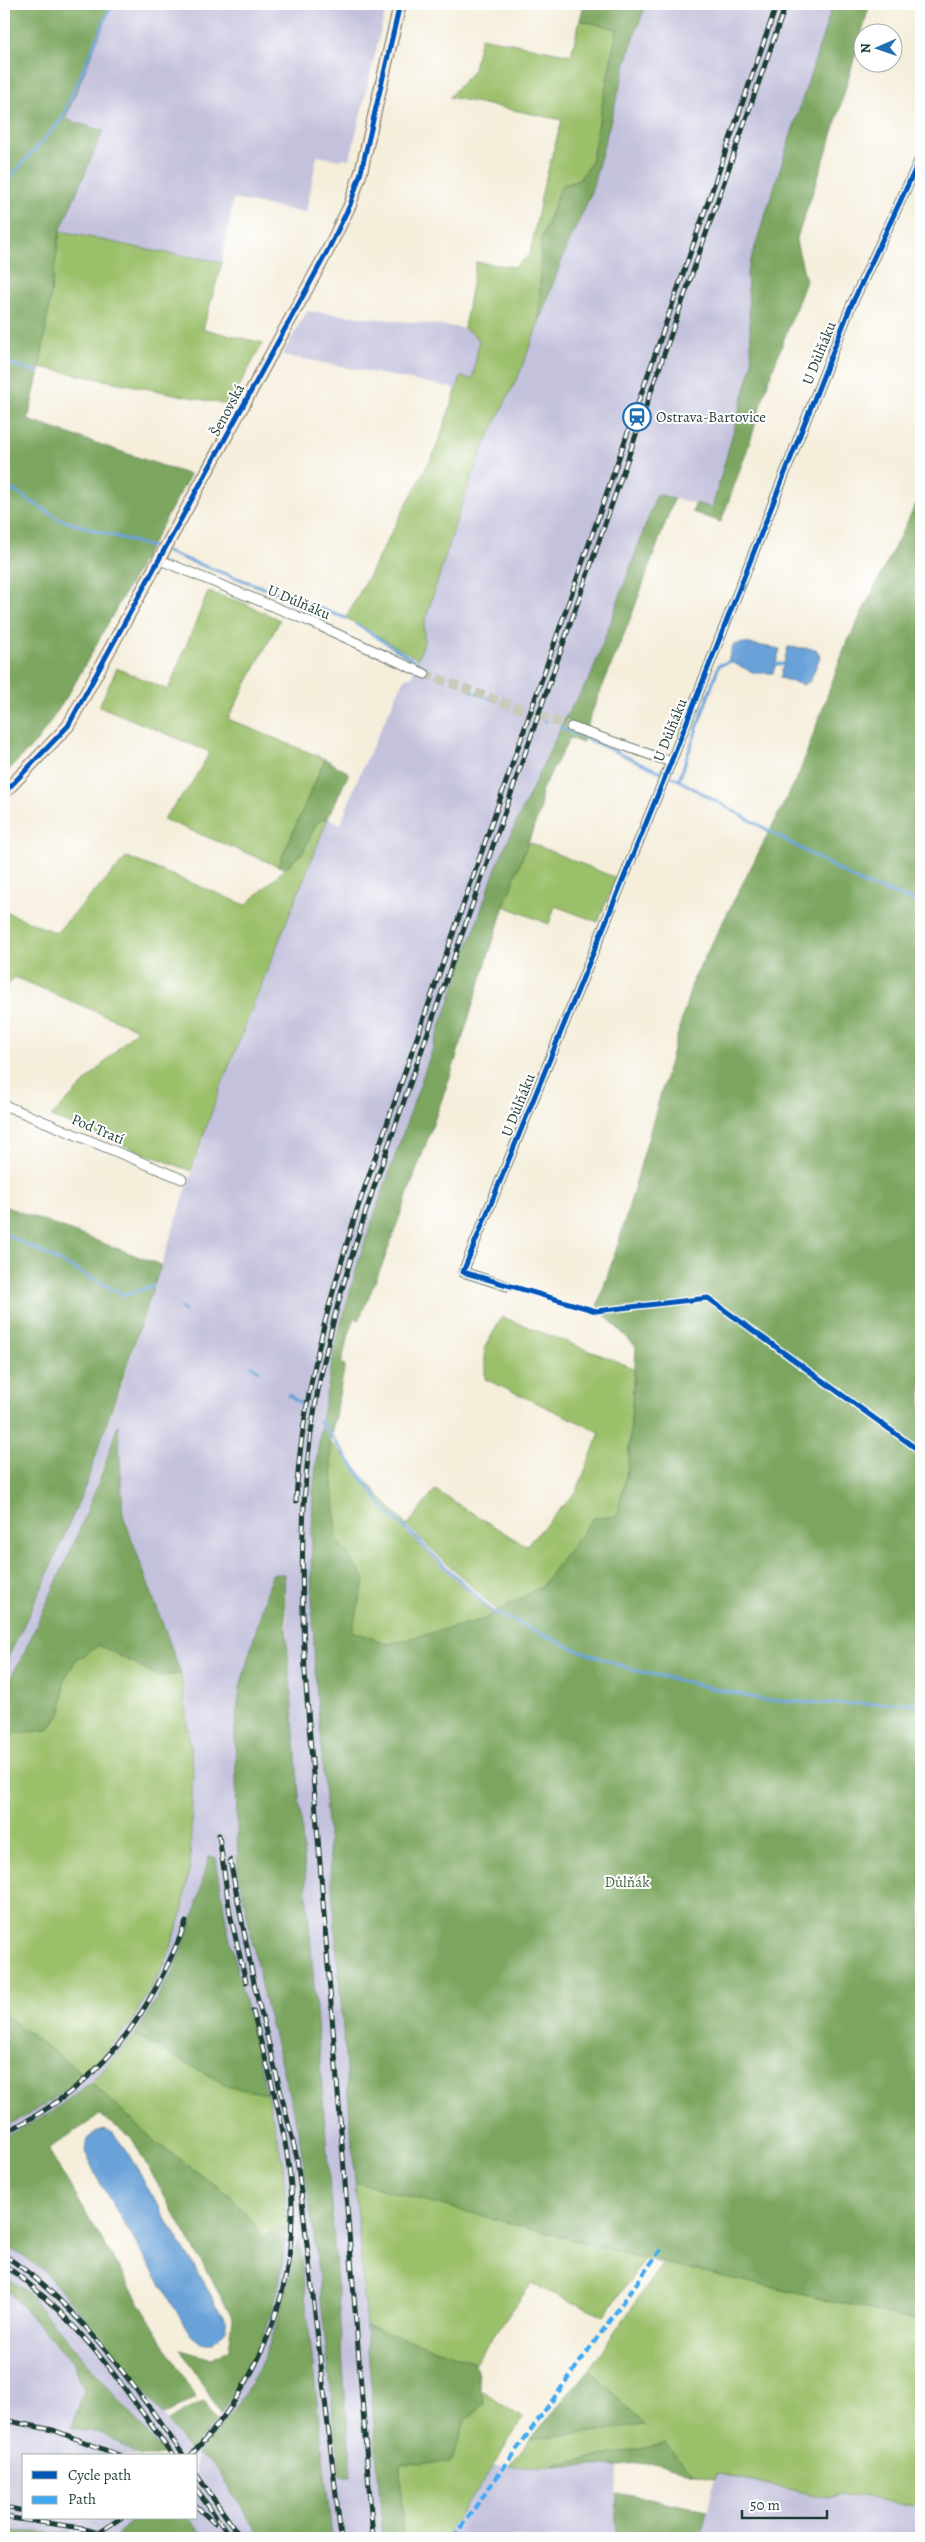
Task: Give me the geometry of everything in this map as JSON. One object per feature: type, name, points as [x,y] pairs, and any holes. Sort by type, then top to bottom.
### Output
[{"type":"street","name":"Šenovská","points":[[4,793],[68,726],[327,252],[350,205],[377,108],[400,4]]},
{"type":"street","name":"U Důlňáku","points":[[507,1286],[463,1272],[671,762],[850,308],[921,157]]},
{"type":"street","name":"U Důlňáku","points":[[160,560],[311,622],[425,674]]},
{"type":"street","name":"U Důlňáku","points":[[571,727],[671,762]]},
{"type":"street","name":"Pod Tratí","points":[[4,1105],[182,1179]]},
{"type":"shaded area","points":[[112,4],[387,4],[350,159],[341,158],[340,160],[317,156],[306,213],[233,199],[222,262],[149,250],[60,231],[103,131],[64,120]]},
{"type":"shaded area","points":[[646,4],[833,4],[747,272],[752,365],[712,508],[657,494],[591,676],[565,718],[498,862],[360,1256],[346,1303],[327,1383],[313,1491],[312,1614],[383,2538],[332,2538],[299,2241],[277,2325],[261,2364],[242,2398],[198,2454],[22,2454],[22,2520],[198,2520],[198,2456],[213,2463],[261,2538],[4,2538],[4,2244],[43,2270],[109,2346],[189,2451],[217,2421],[237,2390],[252,2361],[277,2292],[287,2228],[283,2164],[227,1927],[216,1858],[208,1857],[193,1919],[174,1969],[135,2035],[91,2082],[72,2098],[50,2113],[4,2137],[4,2127],[45,2105],[85,2075],[129,2026],[182,1914],[190,1864],[193,1769],[181,1674],[123,1514],[118,1426],[76,1539],[22,1657],[4,1689],[4,1666],[44,1583],[85,1487],[121,1386],[219,1091],[328,818],[341,824],[357,780],[404,679],[412,676],[424,642],[424,624],[461,506],[483,448],[520,372],[564,254],[590,196],[631,46]],"holes":[[[272,1574],[284,1574],[294,1741],[351,2476],[340,2476],[314,2235],[299,2134],[262,1989],[238,1871],[235,1730],[240,1687]]]},
{"type":"shaded area","points":[[307,311],[464,328],[479,339],[473,379],[461,377],[456,391],[453,388],[282,355]]},
{"type":"shaded area","points":[[494,2466],[617,2466],[615,2538],[443,2538]]},
{"type":"shaded area","points":[[716,2473],[830,2498],[839,2494],[921,2506],[921,2538],[701,2538]]},
{"type":"green space","points":[[4,4],[112,4],[65,119],[103,131],[60,231],[40,367],[28,420],[190,475],[70,692],[38,740],[4,775]]},
{"type":"green space","points":[[584,4],[646,4],[631,46],[590,196],[564,254],[539,322],[541,240],[561,186],[579,180],[591,163],[617,29],[580,20]]},
{"type":"green space","points":[[833,4],[870,4],[865,22],[852,22],[852,66],[830,142],[796,241],[806,281],[769,379],[750,442],[721,522],[692,512],[696,503],[712,508],[752,365],[747,272]]},
{"type":"green space","points":[[580,20],[617,29],[591,163],[579,180],[561,186],[541,240],[539,322],[520,372],[483,448],[461,506],[424,624],[424,642],[418,659],[346,618],[435,451],[461,377],[473,379],[479,339],[464,328],[476,262],[515,267],[530,254],[543,188],[562,120],[449,97],[473,71],[481,37],[571,55]]},
{"type":"green space","points":[[60,231],[149,250],[222,262],[203,329],[263,343],[229,405],[40,367]]},
{"type":"green space","name":"Důlňák","points":[[657,494],[674,499],[631,617],[590,717],[582,743],[570,738],[541,791],[541,808],[504,906],[452,1071],[383,1263],[359,1320],[354,1317],[341,1363],[345,1365],[330,1441],[337,1540],[365,1579],[352,1631],[389,1644],[485,1619],[542,1586],[593,1518],[617,1516],[628,1467],[636,1347],[597,1307],[619,1241],[693,980],[799,774],[844,649],[921,494],[921,2321],[641,2258],[355,2182],[315,1671],[311,1573],[313,1491],[322,1416],[336,1342],[360,1256],[498,862],[565,718],[591,676]]},
{"type":"green space","points":[[208,592],[241,602],[280,620],[228,719],[325,759],[278,866],[163,819],[190,786],[210,752],[99,706],[117,668],[168,690]]},
{"type":"green space","points":[[325,759],[349,773],[328,818],[317,822],[303,852],[284,868],[278,866]]},
{"type":"green space","points":[[328,818],[219,1091],[191,1171],[51,1117],[137,1029],[15,977],[4,989],[4,911],[56,933],[127,857],[246,905],[303,852],[317,822]]},
{"type":"green space","points":[[528,842],[616,878],[598,922],[555,906],[549,924],[504,906]]},
{"type":"green space","points":[[4,1206],[161,1265],[85,1487],[44,1583],[4,1666]]},
{"type":"green space","points":[[502,1317],[634,1368],[628,1467],[617,1516],[593,1518],[542,1586],[498,1611],[407,1526],[435,1490],[526,1546],[577,1491],[600,1432],[485,1379],[485,1347]]},
{"type":"green space","points":[[118,1424],[123,1515],[181,1674],[159,1676],[99,1645],[75,1661],[64,1680],[62,1712],[48,1730],[16,1733],[4,1745],[4,1689],[22,1657],[76,1539],[103,1470]]},
{"type":"green space","points":[[330,1441],[407,1526],[404,1531],[492,1614],[485,1619],[389,1644],[351,1631],[365,1579],[337,1540]]},
{"type":"green space","points":[[272,1574],[284,1574],[285,1615],[351,2476],[340,2476],[314,2235],[299,2134],[262,1989],[238,1871],[235,1730],[240,1687]]},
{"type":"green space","points":[[99,1645],[159,1676],[181,1674],[193,1769],[190,1864],[182,1914],[165,1963],[129,2026],[85,2075],[4,2015],[4,1745],[16,1733],[48,1730],[62,1712],[64,1680],[75,1661]]},
{"type":"green space","points":[[209,1856],[216,1858],[227,1927],[267,2094],[230,2087],[135,2035],[174,1969],[193,1919]]},
{"type":"green space","points":[[4,2015],[85,2075],[45,2105],[4,2127]]},
{"type":"green space","points":[[135,2035],[230,2087],[267,2094],[283,2164],[287,2228],[277,2228],[264,2237],[232,2197],[158,2144],[91,2082]]},
{"type":"green space","points":[[91,2082],[158,2144],[232,2197],[264,2237],[277,2228],[287,2228],[279,2285],[268,2325],[255,2356],[221,2414],[181,2350],[212,2359],[229,2349],[233,2318],[131,2137],[100,2115],[48,2149],[196,2398],[163,2415],[109,2346],[43,2270],[4,2244],[4,2137],[50,2113]]},
{"type":"green space","points":[[355,2182],[645,2259],[604,2316],[531,2284],[475,2362],[366,2326]]},
{"type":"green space","points":[[299,2239],[332,2538],[261,2538],[213,2463],[198,2456],[242,2398],[263,2360],[278,2321]]},
{"type":"green space","points":[[663,2263],[921,2321],[921,2506],[839,2494],[830,2498],[716,2473],[715,2480],[694,2473],[665,2444],[547,2466],[510,2466],[530,2440],[645,2425],[589,2369]]},
{"type":"green space","points":[[4,2276],[24,2289],[165,2454],[136,2454],[104,2434],[72,2428],[84,2390],[74,2364],[10,2293],[4,2290]]},
{"type":"green space","points":[[366,2326],[475,2362],[484,2404],[465,2421],[451,2463],[400,2464],[403,2538],[383,2538]]},
{"type":"green space","points":[[589,2369],[645,2425],[530,2440]]},
{"type":"green space","points":[[481,2390],[522,2418],[494,2466],[443,2538],[403,2538],[400,2464],[450,2463],[465,2421],[484,2404]]},
{"type":"green space","points":[[204,2401],[216,2421],[189,2452],[168,2421]]},
{"type":"green space","points":[[665,2444],[694,2473],[652,2463],[617,2466],[547,2466]]},
{"type":"green space","points":[[617,2493],[707,2510],[701,2538],[615,2538]]},
{"type":"green space","points":[[134,2520],[191,2520],[205,2538],[127,2538],[117,2534]]},
{"type":"green space","points":[[4,2531],[71,2533],[63,2538],[4,2538]]},
{"type":"water","points":[[744,643],[780,649],[773,673],[755,673],[728,661],[733,645]]},
{"type":"water","points":[[788,647],[816,649],[820,657],[810,681],[803,685],[780,678]]},
{"type":"water","points":[[104,2129],[113,2133],[126,2150],[226,2321],[226,2330],[213,2343],[201,2343],[190,2334],[96,2176],[85,2151],[87,2139],[97,2131]]},
{"type":"waterway","points":[[4,184],[61,120],[112,4]]},
{"type":"waterway","points":[[4,362],[38,372]]},
{"type":"waterway","points":[[4,481],[8,487],[61,520],[155,548]]},
{"type":"waterway","points":[[166,552],[346,618]]},
{"type":"waterway","points":[[356,624],[426,668]]},
{"type":"waterway","points":[[679,780],[719,665],[732,661]]},
{"type":"waterway","points":[[773,664],[782,664]]},
{"type":"waterway","points":[[471,691],[491,699]]},
{"type":"waterway","points":[[560,727],[663,773]]},
{"type":"waterway","points":[[673,777],[862,883],[921,903]]},
{"type":"waterway","points":[[4,1233],[125,1295],[153,1286]]},
{"type":"waterway","points":[[181,1308],[184,1311]]},
{"type":"waterway","points":[[252,1366],[259,1371]]},
{"type":"waterway","points":[[289,1395],[303,1405]]},
{"type":"waterway","points":[[319,1421],[385,1509],[492,1611],[575,1649],[634,1670],[764,1700],[837,1704],[921,1703]]},
{"type":"tunnel","points":[[425,674],[571,727]]},
{"type":"railway","points":[[296,1501],[299,1463],[310,1389],[336,1280],[358,1207],[777,4]]},
{"type":"railway","points":[[373,2538],[305,1673],[303,1538],[305,1484],[312,1423],[333,1322],[373,1190],[786,4]]},
{"type":"railway","points":[[219,1835],[230,1914],[246,1982]]},
{"type":"railway","points":[[230,1860],[255,1988],[297,2158],[341,2538]]},
{"type":"railway","points":[[4,2133],[68,2094],[117,2047],[155,1990],[186,1922]]},
{"type":"railway","points":[[192,2454],[215,2428],[236,2398],[255,2365],[270,2332],[281,2296],[288,2260],[292,2223],[289,2164],[253,2011]]},
{"type":"railway","points":[[4,2255],[56,2297],[103,2346],[183,2454]]},
{"type":"railway","points":[[4,2265],[30,2284],[76,2329],[117,2378],[172,2454]]},
{"type":"railway","points":[[4,2420],[53,2430],[116,2454]]},
{"type":"railway","points":[[198,2477],[241,2538]]},
{"type":"railway","points":[[198,2492],[231,2538]]},
{"type":"railway","points":[[4,2507],[22,2511]]},
{"type":"railway","points":[[198,2508],[214,2523]]},
{"type":"railway","points":[[4,2517],[22,2520]]},
{"type":"railway","points":[[25,2520],[82,2528]]},
{"type":"railway","points":[[90,2538],[118,2520]]},
{"type":"railway","points":[[77,2527],[117,2538]]},
{"type":"marked path","points":[[453,2538],[662,2248]]},
{"type":"cycle path","points":[[4,793],[68,726],[327,252],[350,205],[361,172],[400,4]]},
{"type":"cycle path","points":[[921,157],[850,308],[671,762],[463,1272],[596,1311],[708,1298],[921,1452]]},
{"type":"place","name":"Ostrava-Bartovice","points":[[637,417]]}]
